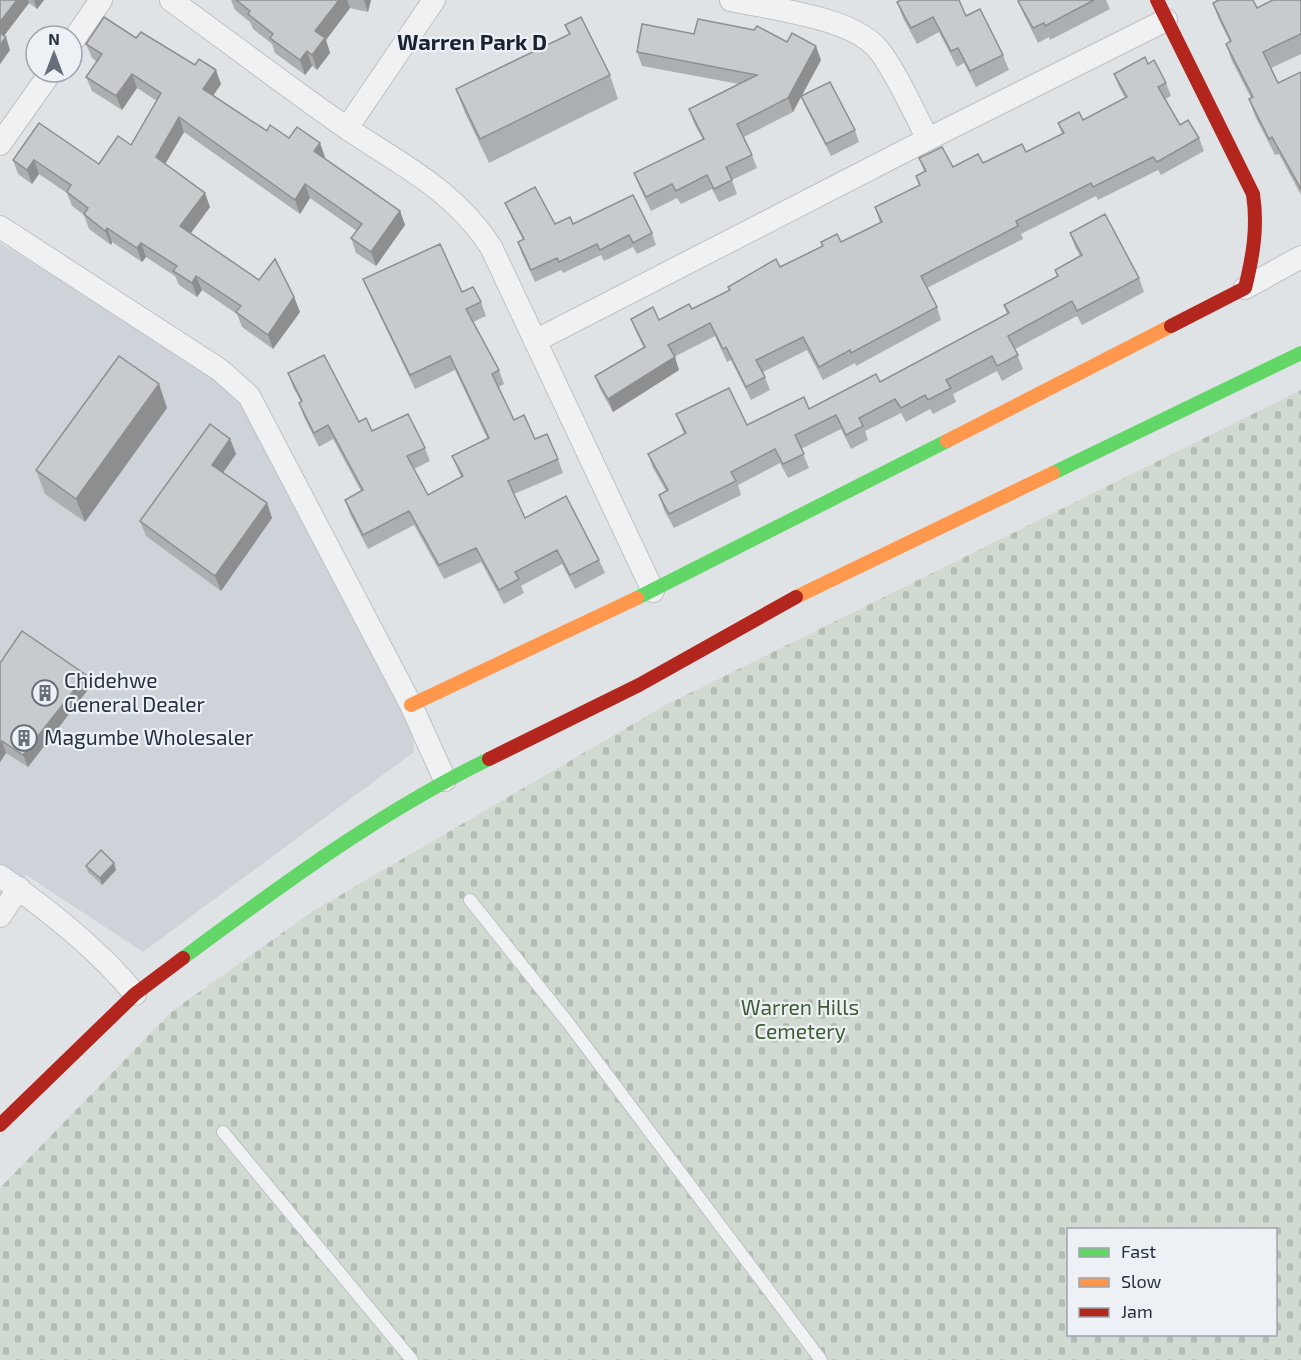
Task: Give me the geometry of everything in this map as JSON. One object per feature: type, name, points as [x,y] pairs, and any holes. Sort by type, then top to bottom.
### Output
[{"type":"street","points":[[84,25],[101,0]]},
{"type":"street","points":[[171,0],[348,128],[442,191],[476,223],[491,247],[653,591]]},
{"type":"street","points":[[348,128],[434,0]]},
{"type":"street","points":[[731,0],[840,24],[865,36],[879,49],[928,140]]},
{"type":"street","points":[[536,341],[928,140],[1162,10],[1253,194],[1257,213],[1256,248],[1245,288]]},
{"type":"street","points":[[0,144],[42,84]]},
{"type":"street","points":[[0,227],[213,366],[244,389],[254,403],[411,705],[445,780]]},
{"type":"street","points":[[411,705],[653,591],[1245,288],[1301,257]]},
{"type":"street","points":[[0,1125],[135,994],[279,887],[445,780],[639,685],[781,604],[1301,353]]},
{"type":"street","points":[[0,876],[19,888],[104,959],[135,994]]},
{"type":"street","points":[[0,916],[19,888]]},
{"type":"lane","points":[[470,900],[569,1024],[818,1359]]},
{"type":"lane","points":[[222,1132],[412,1360]]},
{"type":"shaded area","points":[[0,243],[242,392],[410,699],[414,752],[143,952],[26,875],[3,903],[0,898]]},
{"type":"green space","name":"Warren Hills Cemetery","points":[[1301,390],[1301,1360],[0,1360],[0,1188],[171,1012],[313,911],[664,706]]},
{"type":"building","points":[[0,0],[17,0],[0,22]]},
{"type":"building","points":[[236,0],[339,0],[315,31],[325,38],[312,55],[307,51],[300,60],[270,38],[273,34],[248,14],[250,11]]},
{"type":"building","points":[[901,0],[959,0],[966,16],[980,9],[1003,55],[970,71],[958,48],[951,51],[933,17],[911,28],[897,2]]},
{"type":"building","points":[[1094,0],[1045,26],[1044,23],[1033,28],[1018,1]]},
{"type":"building","points":[[1219,0],[1253,0],[1257,8],[1273,0],[1300,0],[1301,2],[1301,34],[1263,52],[1278,83],[1301,72],[1301,189],[1272,137],[1269,139],[1249,99],[1253,97],[1226,44],[1231,41],[1213,3]]},
{"type":"building","points":[[104,17],[136,38],[141,32],[195,65],[199,59],[216,70],[203,89],[267,131],[270,125],[289,138],[297,127],[320,143],[314,151],[400,211],[371,252],[351,238],[362,224],[305,184],[295,200],[179,117],[156,157],[205,193],[180,226],[259,280],[275,259],[294,297],[268,335],[236,312],[241,306],[196,276],[192,283],[173,271],[177,266],[141,243],[137,248],[107,228],[105,231],[84,214],[88,208],[67,192],[71,185],[34,160],[27,170],[13,160],[39,123],[99,164],[118,136],[131,145],[161,93],[132,74],[116,96],[86,77],[102,54],[86,44]]},
{"type":"building","points":[[581,17],[610,75],[480,139],[456,89],[570,34],[565,25]]},
{"type":"building","points":[[698,19],[754,30],[757,26],[787,42],[792,33],[816,46],[788,98],[737,124],[752,155],[726,167],[732,180],[714,189],[707,175],[676,191],[672,184],[646,197],[634,173],[704,139],[689,109],[757,75],[637,52],[642,24],[694,34]]},
{"type":"building","points":[[0,33],[6,37],[0,45]]},
{"type":"building","points":[[1145,57],[1148,64],[1154,60],[1166,83],[1158,87],[1180,125],[1188,120],[1199,138],[1157,162],[1153,157],[1093,187],[1091,183],[1016,221],[1018,226],[921,276],[937,307],[851,353],[850,350],[819,367],[803,337],[756,360],[765,377],[746,387],[726,347],[723,349],[710,323],[668,345],[675,357],[608,399],[595,376],[645,347],[631,319],[653,307],[659,320],[689,304],[692,309],[730,290],[728,287],[776,259],[780,267],[823,246],[821,242],[837,234],[841,242],[882,222],[875,207],[920,185],[916,176],[926,171],[919,158],[942,147],[953,167],[978,154],[983,163],[1022,144],[1026,152],[1064,133],[1058,123],[1079,112],[1083,120],[1127,97],[1114,74]]},
{"type":"building","points":[[830,82],[855,130],[826,144],[801,96]]},
{"type":"building","points":[[535,187],[555,224],[570,217],[573,224],[633,195],[652,233],[633,243],[629,235],[600,250],[597,244],[559,262],[557,258],[531,270],[518,242],[524,239],[505,203]]},
{"type":"building","points":[[1105,214],[1139,278],[1077,311],[1072,301],[1008,336],[1018,355],[997,366],[992,356],[946,380],[951,388],[928,400],[925,395],[901,408],[895,399],[859,418],[863,426],[846,435],[836,415],[795,435],[804,454],[783,464],[775,449],[731,472],[736,481],[669,514],[659,495],[668,490],[648,454],[686,433],[676,414],[729,388],[747,425],[804,397],[809,409],[876,374],[880,382],[1009,313],[1004,305],[1058,276],[1055,270],[1082,255],[1070,233]]},
{"type":"building","points":[[440,244],[462,292],[473,287],[481,302],[466,309],[499,370],[492,374],[514,420],[524,415],[535,439],[547,434],[558,459],[508,481],[525,518],[566,496],[599,560],[570,575],[557,550],[515,572],[519,579],[499,590],[476,548],[439,565],[409,511],[363,535],[345,500],[363,490],[328,425],[314,433],[299,403],[302,401],[288,373],[324,355],[359,422],[366,418],[372,431],[408,414],[425,448],[407,456],[428,495],[463,476],[452,456],[489,438],[450,356],[410,375],[363,279]]},
{"type":"building","points":[[119,356],[159,384],[76,499],[36,470]]},
{"type":"building","points":[[210,424],[230,439],[212,465],[267,503],[215,576],[140,521]]},
{"type":"building","points":[[22,631],[86,675],[23,755],[2,741],[0,744],[0,663]]},
{"type":"building","points":[[101,850],[114,863],[100,878],[86,866]]},
{"type":"traffic: fast","points":[[1053,473],[1301,353]]},
{"type":"traffic: fast","points":[[637,598],[947,441]]},
{"type":"traffic: fast","points":[[183,958],[294,877],[370,826],[489,759]]},
{"type":"traffic: slow","points":[[947,441],[1171,326]]},
{"type":"traffic: slow","points":[[796,597],[1053,473]]},
{"type":"traffic: slow","points":[[411,705],[637,598]]},
{"type":"traffic: jam","points":[[1157,0],[1253,194],[1255,218],[1252,253],[1245,288],[1171,326]]},
{"type":"traffic: jam","points":[[489,759],[639,685],[796,597]]},
{"type":"traffic: jam","points":[[0,1125],[135,994],[183,958]]},
{"type":"place","name":"Chidehwe General Dealer","points":[[45,693]]},
{"type":"place","name":"Magumbe Wholesaler","points":[[24,738]]},
{"type":"district","name":"Warren Park D","points":[[472,42]]}]
